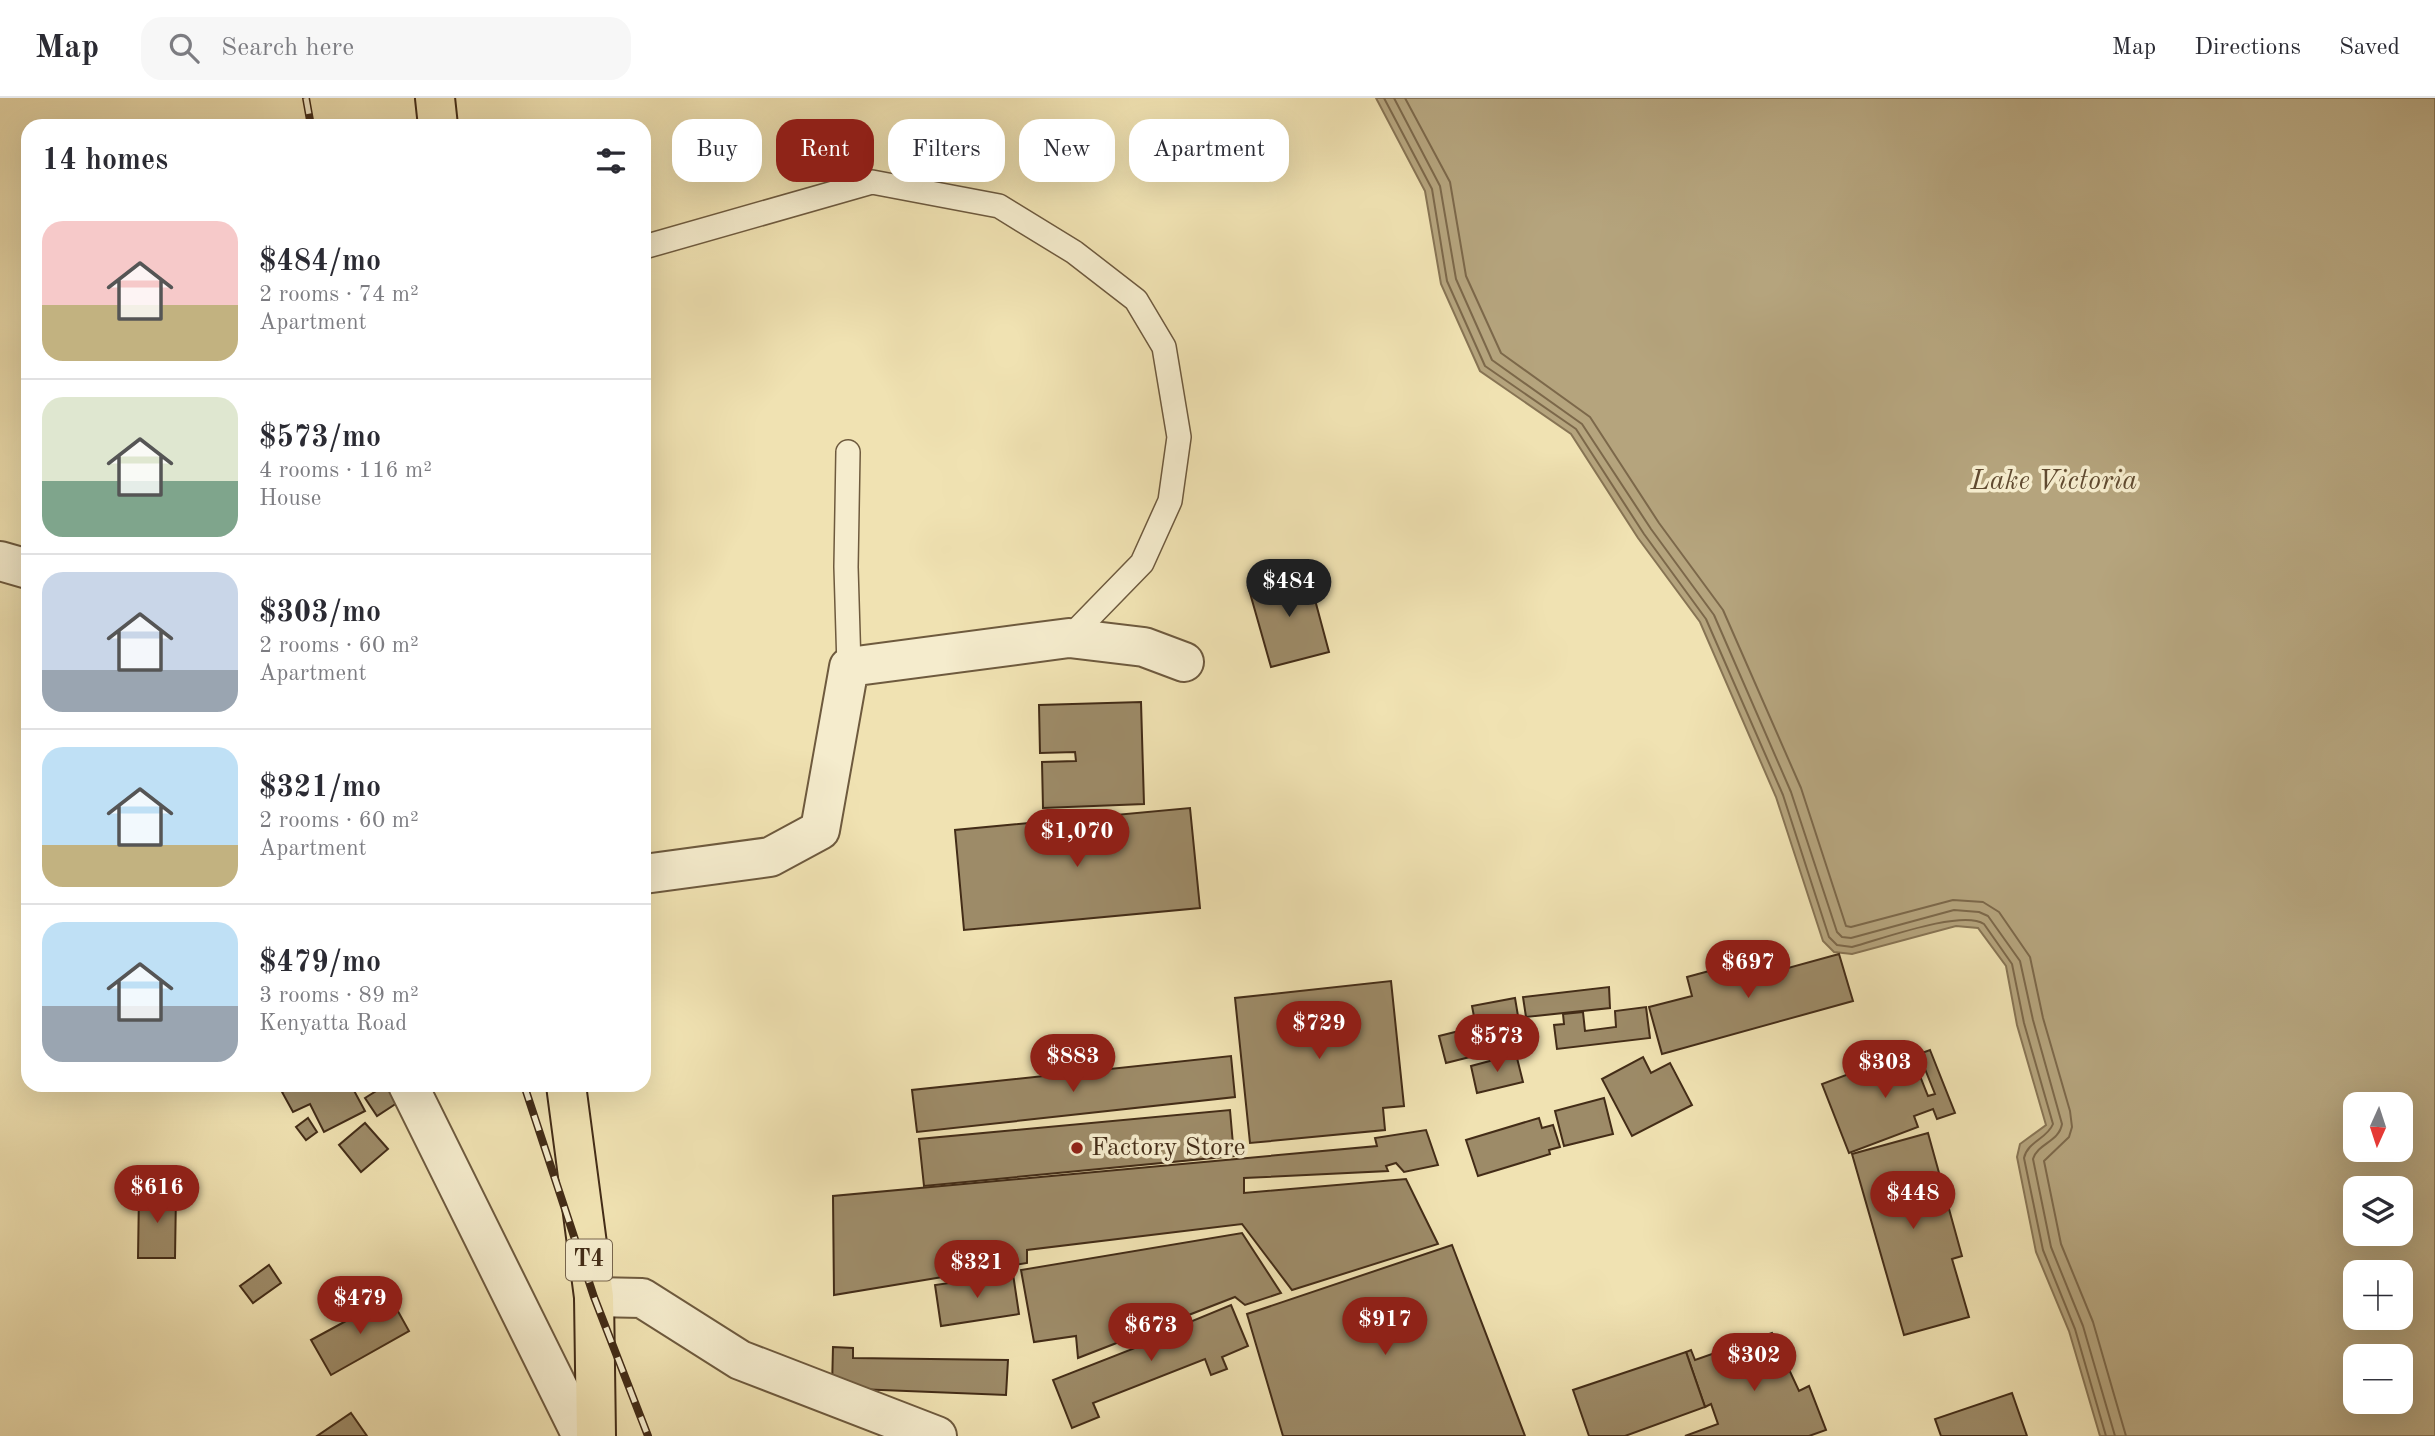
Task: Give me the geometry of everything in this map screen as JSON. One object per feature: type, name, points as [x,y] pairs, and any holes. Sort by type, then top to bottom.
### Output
[{"type":"highway","points":[[435,98],[437,119]]},
{"type":"highway","name":"T4","points":[[567,1092],[594,1297],[596,1436]]},
{"type":"street","points":[[0,561],[21,567]]},
{"type":"street","points":[[651,873],[770,857],[820,830],[849,667],[1069,638],[1144,647],[1184,662]]},
{"type":"street","points":[[411,1092],[582,1436]]},
{"type":"street","points":[[594,1297],[642,1298],[740,1360],[937,1436]]},
{"type":"lane","points":[[651,245],[872,181],[999,206],[1074,252],[1136,300],[1164,346],[1179,437],[1170,501],[1142,563],[1069,638]]},
{"type":"lane","points":[[848,452],[846,567],[849,667]]},
{"type":"water","name":"Lake Victoria","points":[[1376,98],[2435,98],[2435,1436],[2100,1436],[2069,1331],[2036,1252],[2017,1157],[2020,1144],[2046,1125],[2017,1025],[2006,966],[1978,928],[1956,926],[1852,954],[1834,952],[1823,941],[1776,797],[1700,622],[1638,538],[1571,434],[1480,371],[1441,284],[1425,191]]},
{"type":"building","points":[[1307,570],[1329,652],[1271,667],[1248,586]]},
{"type":"building","points":[[1141,702],[1144,804],[1043,808],[1042,762],[1076,761],[1075,752],[1040,753],[1039,705]]},
{"type":"building","points":[[1190,808],[1200,908],[964,930],[955,830]]},
{"type":"building","points":[[1839,954],[1853,1001],[1662,1054],[1649,1007],[1692,996],[1687,977],[1761,957],[1766,974]]},
{"type":"building","points":[[1391,981],[1404,1106],[1383,1108],[1385,1130],[1250,1143],[1235,998]]},
{"type":"building","points":[[1609,987],[1610,1008],[1526,1017],[1523,997]]},
{"type":"building","points":[[1515,998],[1522,1040],[1480,1048],[1472,1006]]},
{"type":"building","points":[[1646,1007],[1650,1038],[1557,1049],[1554,1025],[1564,1024],[1563,1014],[1583,1012],[1585,1031],[1616,1027],[1615,1011]]},
{"type":"building","points":[[1471,1028],[1478,1055],[1446,1063],[1439,1036]]},
{"type":"building","points":[[1930,1050],[1955,1113],[1937,1119],[1933,1109],[1914,1116],[1918,1127],[1849,1153],[1822,1084],[1910,1051],[1928,1096],[1935,1094],[1919,1054]]},
{"type":"building","points":[[1516,1054],[1523,1082],[1477,1093],[1471,1066]]},
{"type":"building","name":"Factory Store","points":[[1231,1056],[1235,1097],[917,1132],[912,1090]]},
{"type":"building","points":[[1643,1057],[1651,1073],[1670,1063],[1692,1105],[1632,1136],[1602,1079]]},
{"type":"building","points":[[282,1092],[355,1092],[365,1111],[324,1132],[310,1104],[293,1112]]},
{"type":"building","points":[[375,1092],[390,1092],[397,1103],[377,1116],[365,1098]]},
{"type":"building","points":[[1604,1098],[1613,1134],[1564,1146],[1555,1111]]},
{"type":"building","name":"Factory Store","points":[[1230,1110],[1234,1156],[924,1186],[919,1139]]},
{"type":"building","points":[[308,1118],[317,1132],[306,1140],[296,1127]]},
{"type":"building","points":[[1539,1118],[1542,1128],[1553,1125],[1560,1147],[1549,1150],[1550,1154],[1478,1176],[1466,1140]]},
{"type":"building","points":[[365,1123],[388,1149],[361,1172],[339,1145]]},
{"type":"building","points":[[1426,1130],[1438,1165],[1404,1172],[1396,1163],[1386,1166],[1388,1171],[1244,1178],[1244,1193],[1406,1179],[1438,1244],[1292,1290],[1242,1224],[1027,1250],[1027,1263],[834,1295],[833,1196],[1377,1146],[1375,1138]]},
{"type":"building","points":[[1928,1133],[1962,1256],[1952,1259],[1969,1317],[1904,1335],[1852,1154]]},
{"type":"building","points":[[139,1192],[176,1193],[175,1258],[138,1258]]},
{"type":"building","points":[[1242,1233],[1281,1293],[1245,1305],[1235,1297],[1078,1358],[1076,1336],[1034,1342],[1021,1270]]},
{"type":"building","points":[[1452,1245],[1525,1436],[1283,1436],[1247,1314]]},
{"type":"building","points":[[269,1265],[281,1283],[253,1303],[240,1286]]},
{"type":"building","points":[[1013,1274],[1019,1314],[941,1326],[935,1285]]},
{"type":"building","points":[[390,1297],[409,1331],[331,1375],[311,1340]]},
{"type":"building","points":[[1231,1305],[1248,1346],[1222,1357],[1227,1369],[1211,1375],[1205,1359],[1093,1403],[1099,1417],[1072,1428],[1053,1380],[1181,1330],[1180,1326]]},
{"type":"building","points":[[1772,1333],[1799,1391],[1809,1386],[1826,1430],[1809,1436],[1685,1436],[1718,1424],[1711,1404],[1705,1407],[1686,1352],[1691,1350],[1695,1360]]},
{"type":"building","points":[[833,1347],[853,1348],[853,1358],[1008,1360],[1006,1395],[832,1388]]},
{"type":"building","points":[[1686,1352],[1705,1407],[1625,1436],[1589,1436],[1573,1390]]},
{"type":"building","points":[[2012,1393],[2027,1436],[1941,1436],[1935,1419]]},
{"type":"building","points":[[351,1413],[367,1436],[317,1436]]},
{"type":"railway","points":[[306,98],[310,119]]},
{"type":"railway","points":[[526,1092],[594,1297],[648,1436]]},
{"type":"place","name":"Factory Store","points":[[1077,1148]]}]
